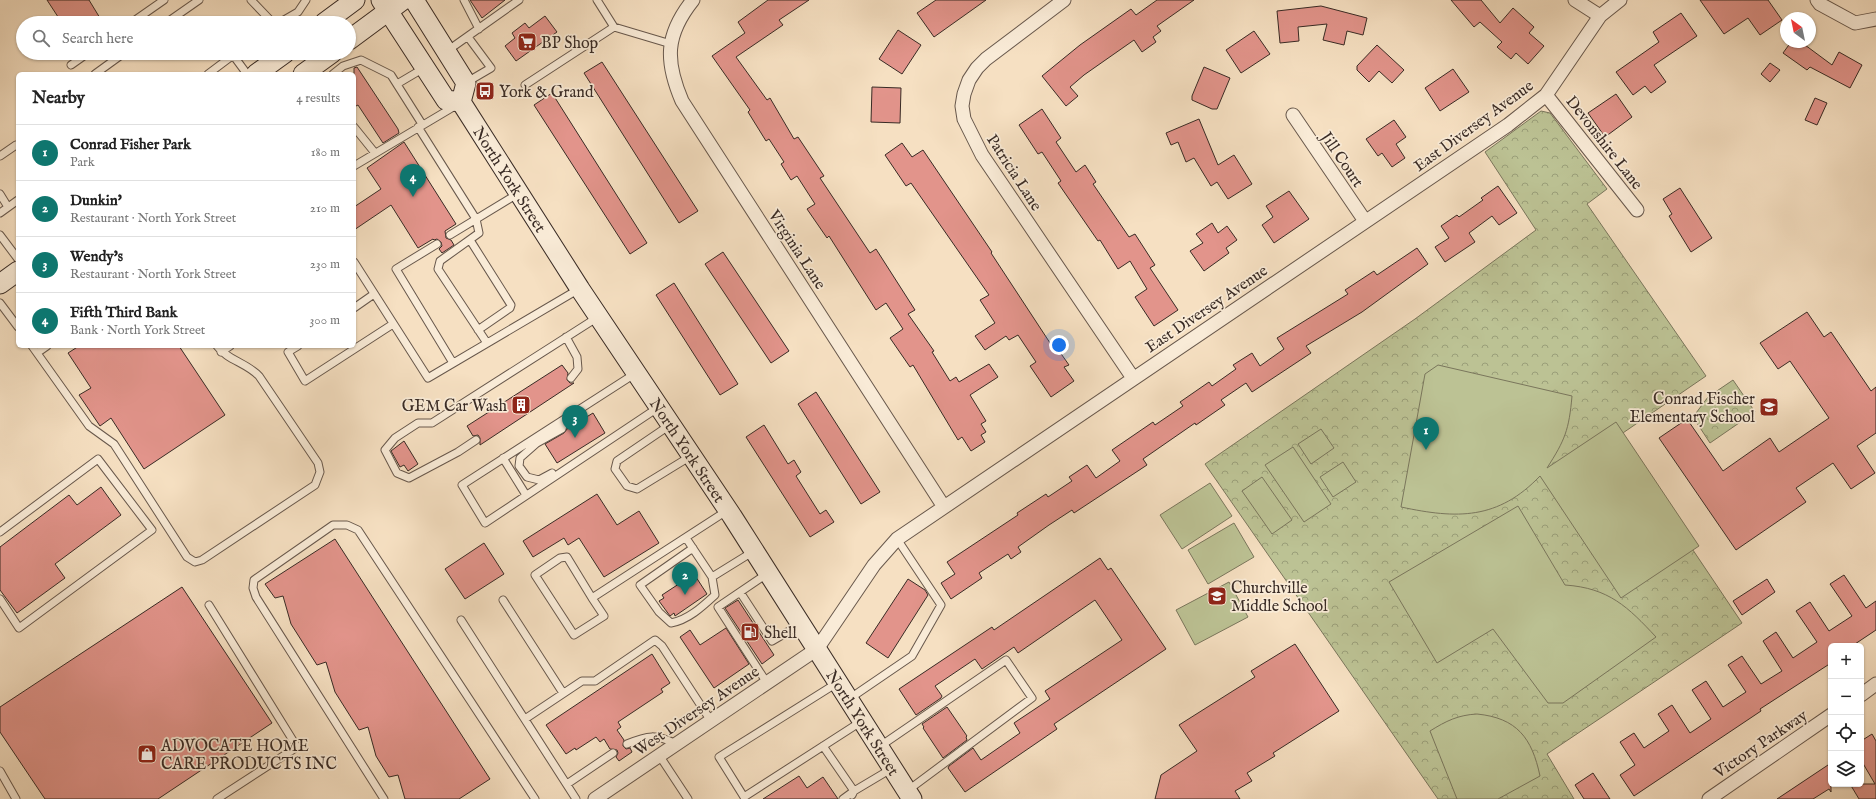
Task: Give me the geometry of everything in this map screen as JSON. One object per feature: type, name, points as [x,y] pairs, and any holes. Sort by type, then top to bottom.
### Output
[{"type":"main road","points":[[333,16],[355,0]]},
{"type":"main road","points":[[356,33],[384,6],[403,0]]},
{"type":"main road","points":[[384,6],[446,100],[461,102],[466,83],[414,0]]},
{"type":"main road","points":[[259,72],[275,60]]},
{"type":"main road","points":[[308,72],[335,60]]},
{"type":"main road","name":"North York Street","points":[[461,102],[598,317],[728,510],[909,795]]},
{"type":"main road","points":[[0,284],[16,272]]},
{"type":"street","name":"Virginia Lane","points":[[693,0],[675,28],[671,44],[670,59],[673,79],[682,101],[944,507]]},
{"type":"street","name":"Patricia Lane","points":[[1064,0],[998,49],[977,68],[964,94],[962,106],[964,119],[982,155],[1133,378]]},
{"type":"street","points":[[1575,0],[1600,16]]},
{"type":"street","name":"East Diversey Avenue","points":[[817,649],[874,565],[897,539],[1508,125],[1546,94],[1600,16],[1620,0]]},
{"type":"street","points":[[1818,0],[1820,4],[1855,23],[1876,19]]},
{"type":"street","name":"Devonshire Lane","points":[[1546,94],[1637,210]]},
{"type":"street","name":"Jill Court","points":[[1293,115],[1365,221]]},
{"type":"street","name":"West Diversey Avenue","points":[[595,799],[817,649]]},
{"type":"street","points":[[1864,693],[1876,684]]},
{"type":"street","name":"Victory Parkway","points":[[1709,799],[1828,717]]},
{"type":"lane","points":[[141,16],[164,0]]},
{"type":"lane","points":[[176,16],[199,0]]},
{"type":"lane","points":[[251,0],[266,16]]},
{"type":"lane","points":[[291,16],[298,12],[306,0]]},
{"type":"lane","points":[[464,0],[479,29]]},
{"type":"lane","points":[[447,51],[519,0]]},
{"type":"lane","points":[[597,0],[614,27],[671,44]]},
{"type":"lane","points":[[525,84],[614,27]]},
{"type":"lane","points":[[466,83],[490,68],[468,37]]},
{"type":"lane","points":[[71,65],[78,60]]},
{"type":"lane","points":[[98,72],[114,60]]},
{"type":"lane","points":[[211,72],[226,60]]},
{"type":"lane","points":[[238,60],[246,72]]},
{"type":"lane","points":[[334,72],[337,60]]},
{"type":"lane","points":[[356,60],[361,60],[391,75],[476,219],[479,233],[440,261],[438,268],[487,343]]},
{"type":"lane","points":[[397,84],[424,68]]},
{"type":"lane","points":[[356,165],[461,102]]},
{"type":"lane","points":[[356,129],[375,153]]},
{"type":"lane","points":[[0,156],[16,145]]},
{"type":"lane","points":[[450,236],[519,192]]},
{"type":"lane","points":[[0,194],[8,207]]},
{"type":"lane","points":[[0,212],[16,201]]},
{"type":"lane","points":[[0,235],[16,256]]},
{"type":"lane","points":[[470,240],[511,305],[510,308],[478,330]]},
{"type":"lane","points":[[437,244],[396,269],[453,363]]},
{"type":"lane","points":[[356,265],[428,378],[580,289]]},
{"type":"lane","points":[[356,307],[374,294]]},
{"type":"lane","points":[[0,302],[16,324]]},
{"type":"lane","points":[[476,440],[458,452],[409,478],[397,473],[385,450],[395,438],[418,423],[432,423],[598,317]]},
{"type":"lane","points":[[295,348],[288,352],[306,381],[393,324]]},
{"type":"lane","points":[[566,337],[577,357],[578,369],[571,378]]},
{"type":"lane","points":[[33,348],[89,426],[114,444],[187,557],[195,562],[202,560],[315,485],[320,472],[318,463],[259,376],[251,368],[219,349]]},
{"type":"lane","points":[[37,353],[44,348]]},
{"type":"lane","points":[[636,373],[462,485],[485,523],[659,407]]},
{"type":"lane","points":[[564,419],[562,429],[537,443],[520,458],[519,466],[527,476],[539,480],[578,461]]},
{"type":"lane","points":[[671,425],[617,461],[615,469],[627,486],[637,489],[691,456]]},
{"type":"lane","points":[[503,458],[526,495]]},
{"type":"lane","points":[[0,532],[98,459],[152,530],[19,628],[0,599]]},
{"type":"lane","points":[[592,598],[728,510]]},
{"type":"lane","points":[[384,799],[256,597],[253,588],[254,580],[333,526],[347,525],[358,530],[535,799]]},
{"type":"lane","points":[[686,538],[693,548],[712,577],[715,595],[700,609],[679,622],[671,623],[659,612],[640,585],[693,548]]},
{"type":"lane","points":[[848,699],[912,656],[941,605],[897,539]]},
{"type":"lane","points":[[712,577],[754,551]]},
{"type":"lane","points":[[560,558],[567,558],[592,598],[604,616],[574,635],[535,575],[560,558]]},
{"type":"lane","points":[[768,573],[718,607],[768,683]]},
{"type":"lane","points":[[740,592],[772,640],[801,624]]},
{"type":"lane","points":[[503,600],[563,694]]},
{"type":"lane","points":[[209,606],[297,747],[217,799]]},
{"type":"lane","points":[[461,620],[576,799]]},
{"type":"lane","points":[[525,719],[582,681],[595,681],[655,640],[662,646],[711,721]]},
{"type":"lane","points":[[879,747],[1006,660],[1032,698],[909,795]]},
{"type":"lane","points":[[838,682],[719,757],[744,798],[862,721]]},
{"type":"lane","points":[[627,744],[640,738],[660,736],[676,744]]},
{"type":"lane","points":[[823,746],[854,791]]},
{"type":"lane","points":[[567,784],[613,753]]},
{"type":"lane","points":[[659,755],[688,799]]},
{"type":"lane","points":[[843,799],[892,768]]},
{"type":"lane","points":[[0,771],[16,799]]},
{"type":"lane","points":[[850,799],[854,791]]},
{"type":"green space","points":[[1541,111],[1550,113],[1607,189],[1587,204],[1706,376],[1617,437],[1742,623],[1547,754],[1574,799],[1438,799],[1205,464],[1415,319],[1536,230],[1485,152]]},
{"type":"green space","points":[[1438,365],[1572,396],[1568,426],[1558,450],[1547,468],[1616,422],[1699,546],[1621,598],[1540,476],[1508,501],[1492,508],[1476,512],[1459,514],[1440,513],[1401,507],[1425,374]]},
{"type":"green space","points":[[1733,380],[1755,412],[1710,443],[1693,417],[1708,397]]},
{"type":"green space","points":[[1321,429],[1334,448],[1311,464],[1298,444]]},
{"type":"green space","points":[[1293,447],[1331,504],[1304,522],[1265,465]]},
{"type":"green space","points":[[1343,462],[1356,482],[1333,497],[1320,477]]},
{"type":"green space","points":[[1262,477],[1292,520],[1272,534],[1242,491]]},
{"type":"green space","points":[[1210,483],[1232,516],[1182,549],[1160,515]]},
{"type":"green space","points":[[1518,506],[1565,585],[1594,590],[1606,595],[1627,608],[1656,637],[1563,703],[1548,703],[1493,629],[1437,663],[1389,582]]},
{"type":"green space","points":[[1234,523],[1254,557],[1208,584],[1188,550]]},
{"type":"green space","points":[[1229,582],[1248,617],[1195,645],[1176,610]]},
{"type":"green space","points":[[1477,714],[1503,720],[1520,732],[1532,751],[1540,776],[1498,799],[1457,799],[1430,731],[1452,719]]},
{"type":"building","points":[[47,0],[89,0],[99,16],[57,16]]},
{"type":"building","points":[[470,0],[505,0],[482,18]]},
{"type":"building","points":[[768,0],[809,0],[779,20],[783,25],[736,57],[767,100],[770,98],[794,139],[798,137],[824,176],[820,178],[870,253],[876,249],[915,310],[908,314],[934,351],[932,352],[950,381],[956,377],[959,382],[989,364],[998,377],[970,395],[986,421],[981,424],[986,432],[981,435],[985,442],[971,451],[962,437],[958,440],[913,365],[910,367],[890,338],[903,329],[886,303],[876,310],[829,236],[827,238],[807,209],[815,204],[797,176],[791,180],[781,164],[784,162],[769,139],[766,141],[748,112],[750,110],[712,56],[745,33],[738,22]]},
{"type":"building","points":[[936,0],[986,0],[934,37],[917,13]]},
{"type":"building","points":[[1157,0],[1194,0],[1157,26],[1161,31],[1153,37],[1156,42],[1142,52],[1134,40],[1084,75],[1070,87],[1078,96],[1066,106],[1042,76],[1080,45],[1131,9],[1136,15]]},
{"type":"building","points":[[1451,0],[1481,0],[1500,23],[1513,8],[1534,27],[1529,33],[1544,46],[1528,64],[1516,53],[1511,59],[1497,47],[1502,42],[1480,22],[1474,27]]},
{"type":"building","points":[[1700,0],[1768,0],[1780,17],[1780,21],[1760,35],[1748,18],[1724,34]]},
{"type":"building","points":[[1321,6],[1367,18],[1363,35],[1347,31],[1344,45],[1323,40],[1327,24],[1298,27],[1299,41],[1280,43],[1277,11]]},
{"type":"building","points":[[1681,13],[1697,36],[1654,65],[1666,82],[1651,93],[1645,86],[1633,95],[1616,72],[1659,42],[1653,32]]},
{"type":"building","name":"BP Shop","points":[[545,16],[557,32],[516,61],[505,46],[515,38],[512,33],[525,23],[529,28]]},
{"type":"building","points":[[898,30],[921,45],[902,74],[879,59]]},
{"type":"building","points":[[1254,31],[1270,54],[1241,73],[1226,50]]},
{"type":"building","points":[[1377,45],[1404,70],[1392,83],[1379,71],[1369,82],[1357,70],[1357,66]]},
{"type":"building","points":[[1787,48],[1809,48],[1832,65],[1839,52],[1862,65],[1850,88],[1810,67],[1807,70],[1783,53]]},
{"type":"building","points":[[602,62],[698,211],[679,223],[584,73]]},
{"type":"building","points":[[1770,63],[1780,70],[1770,82],[1761,74]]},
{"type":"building","points":[[357,67],[398,129],[399,133],[383,143],[358,105],[356,106],[356,72],[354,72],[354,68]]},
{"type":"building","points":[[1204,67],[1230,78],[1217,109],[1212,109],[1192,100],[1192,96]]},
{"type":"building","points":[[1453,69],[1469,92],[1440,111],[1425,88]]},
{"type":"building","points":[[872,87],[901,88],[900,123],[871,122]]},
{"type":"building","points":[[552,93],[647,243],[630,254],[534,105]]},
{"type":"building","points":[[1616,94],[1632,117],[1605,137],[1588,113]]},
{"type":"building","points":[[1815,98],[1827,103],[1817,125],[1805,120]]},
{"type":"building","points":[[1042,109],[1061,138],[1056,142],[1076,172],[1085,165],[1096,182],[1093,184],[1129,237],[1135,234],[1155,265],[1150,268],[1178,310],[1154,326],[1135,297],[1147,289],[1130,261],[1118,269],[1100,240],[1098,241],[1058,183],[1061,181],[1042,152],[1038,154],[1019,125]]},
{"type":"building","points":[[1199,119],[1218,165],[1234,155],[1252,184],[1228,199],[1217,182],[1211,186],[1194,158],[1186,162],[1178,142],[1171,145],[1166,133]]},
{"type":"building","points":[[1394,120],[1406,137],[1396,144],[1405,158],[1392,167],[1382,153],[1378,156],[1366,139]]},
{"type":"building","points":[[404,142],[456,224],[445,231],[446,238],[451,240],[454,245],[442,253],[439,249],[442,246],[441,242],[437,239],[433,239],[418,248],[391,205],[356,229],[356,206],[381,189],[367,168]]},
{"type":"building","points":[[902,143],[912,157],[923,150],[992,252],[991,253],[1054,349],[1057,348],[1069,365],[1064,367],[1074,381],[1051,397],[1030,366],[1036,362],[1018,335],[1009,340],[1006,336],[985,350],[975,336],[995,323],[980,300],[989,295],[911,183],[906,186],[885,155]]},
{"type":"building","points":[[1498,186],[1517,213],[1499,225],[1492,216],[1469,233],[1475,242],[1445,262],[1435,247],[1449,238],[1441,226],[1457,215],[1459,217],[1483,200],[1481,198]]},
{"type":"building","points":[[1680,188],[1712,238],[1691,252],[1669,216],[1672,214],[1663,199]]},
{"type":"building","points":[[1289,191],[1309,219],[1274,243],[1262,225],[1273,217],[1266,206]]},
{"type":"building","points":[[1212,223],[1218,233],[1227,226],[1237,240],[1226,248],[1229,253],[1204,271],[1190,251],[1203,243],[1196,234]]},
{"type":"building","points":[[1417,248],[1428,264],[1362,312],[1306,346],[1311,353],[1252,392],[1246,383],[1221,400],[1225,405],[1196,425],[1195,423],[1143,459],[1147,465],[1074,513],[1072,510],[1049,525],[1018,547],[1021,552],[1011,559],[1008,554],[979,573],[982,578],[951,599],[941,583],[955,574],[947,562],[1018,515],[1017,513],[1046,494],[1048,497],[1072,481],[1069,477],[1087,465],[1096,478],[1120,461],[1112,450],[1153,422],[1155,425],[1183,406],[1180,402],[1209,382],[1212,386],[1236,369],[1233,365],[1252,353],[1260,366],[1284,349],[1277,338],[1348,294],[1345,290],[1374,271],[1377,275]]},
{"type":"building","points":[[723,252],[789,351],[771,363],[705,264]]},
{"type":"building","points":[[674,283],[738,384],[720,395],[656,295]]},
{"type":"building","points":[[1807,312],[1824,337],[1831,332],[1871,391],[1876,387],[1876,433],[1857,446],[1875,473],[1851,489],[1833,463],[1796,488],[1806,502],[1736,550],[1659,438],[1687,419],[1723,471],[1770,438],[1779,452],[1829,418],[1790,361],[1778,369],[1760,343]]},
{"type":"building","points":[[76,348],[180,348],[225,415],[144,469],[111,418],[100,426],[79,395],[91,388],[68,353]]},
{"type":"building","name":"GEM Car Wash","points":[[562,365],[568,373],[567,380],[570,383],[574,383],[480,445],[480,438],[478,435],[473,436],[467,426]]},
{"type":"building","points":[[816,392],[880,492],[861,504],[798,404]]},
{"type":"building","points":[[593,413],[605,433],[557,463],[545,444]]},
{"type":"building","points":[[764,425],[788,464],[794,460],[801,472],[796,476],[820,514],[826,510],[834,522],[810,537],[746,437]]},
{"type":"building","points":[[404,441],[418,464],[408,471],[404,465],[400,467],[391,451]]},
{"type":"building","points":[[101,487],[121,515],[55,564],[65,578],[17,613],[0,590],[0,547],[69,495],[77,505]]},
{"type":"building","points":[[597,494],[617,525],[639,511],[659,543],[604,577],[579,538],[568,545],[564,538],[533,557],[523,541]]},
{"type":"building","points":[[335,539],[490,779],[459,799],[405,799],[398,775],[389,777],[376,756],[368,727],[359,730],[335,692],[326,662],[317,665],[291,624],[283,596],[275,598],[265,584]]},
{"type":"building","points":[[484,543],[504,574],[465,599],[445,569]]},
{"type":"building","points":[[1100,558],[1108,570],[1111,568],[1166,649],[1054,724],[1057,729],[965,792],[948,768],[949,766],[973,748],[981,760],[1020,733],[1014,723],[1050,699],[1045,691],[1122,640],[1095,600],[1018,653],[1014,647],[982,669],[975,659],[935,686],[942,696],[941,698],[916,715],[899,689],[992,627],[994,630]]},
{"type":"building","points":[[694,574],[707,594],[675,616],[674,613],[670,616],[659,601],[664,598],[662,595]]},
{"type":"building","points":[[1844,575],[1866,608],[1876,601],[1876,630],[1856,643],[1828,643],[1828,665],[1760,709],[1761,711],[1634,796],[1620,775],[1635,765],[1620,742],[1634,733],[1644,748],[1669,731],[1658,714],[1672,705],[1690,733],[1711,719],[1692,690],[1706,681],[1723,707],[1746,692],[1728,665],[1742,656],[1761,684],[1782,671],[1763,641],[1776,632],[1793,658],[1817,642],[1796,611],[1810,602],[1829,631],[1852,616],[1830,584]]},
{"type":"building","points":[[908,579],[925,590],[928,595],[888,658],[866,643]]},
{"type":"building","points":[[1767,579],[1775,592],[1742,615],[1733,601]]},
{"type":"building","points":[[182,587],[272,723],[158,799],[45,799],[0,732],[0,707]]},
{"type":"building","name":"Shell","points":[[738,600],[774,655],[762,664],[725,608]]},
{"type":"building","points":[[726,628],[749,664],[714,688],[680,637],[690,630],[700,645]]},
{"type":"building","points":[[1295,644],[1339,711],[1273,753],[1275,756],[1247,773],[1252,781],[1235,791],[1240,799],[1155,799],[1161,775],[1197,751],[1179,725],[1255,677],[1251,671]]},
{"type":"building","points":[[652,654],[670,683],[661,689],[663,692],[618,722],[621,727],[617,730],[624,740],[623,746],[626,749],[630,748],[632,752],[619,761],[616,757],[618,753],[617,750],[610,749],[604,739],[600,742],[596,737],[576,750],[575,748],[566,754],[546,725]]},
{"type":"building","points":[[947,707],[967,736],[967,740],[943,758],[923,728],[924,727],[922,724]]},
{"type":"building","points":[[1872,734],[1876,741],[1876,799],[1859,799],[1852,787],[1864,787],[1864,784],[1875,784],[1864,765],[1864,739]]},
{"type":"building","points":[[1828,765],[1828,787],[1831,787],[1831,792],[1829,789],[1813,799],[1777,799]]},
{"type":"building","points":[[1593,773],[1610,799],[1584,799],[1575,785]]},
{"type":"building","points":[[799,776],[807,788],[823,777],[838,799],[763,799]]},
{"type":"place","name":"BP Shop","points":[[527,42]]},
{"type":"place","name":"York & Grand","points":[[485,91]]},
{"type":"place","name":"Fifth Third Bank","points":[[413,197]]},
{"type":"place","name":"GEM Car Wash","points":[[521,405]]},
{"type":"place","name":"Conrad Fischer Elementary School","points":[[1769,407]]},
{"type":"place","name":"Wendy's","points":[[575,438]]},
{"type":"place","name":"Conrad Fisher Park","points":[[1426,450]]},
{"type":"place","name":"Dunkin'","points":[[685,595]]},
{"type":"place","name":"Churchville Middle School","points":[[1217,596]]},
{"type":"place","name":"Shell","points":[[750,632]]},
{"type":"place","name":"ADVOCATE HOME CARE PRODUCTS INC","points":[[147,754]]}]
